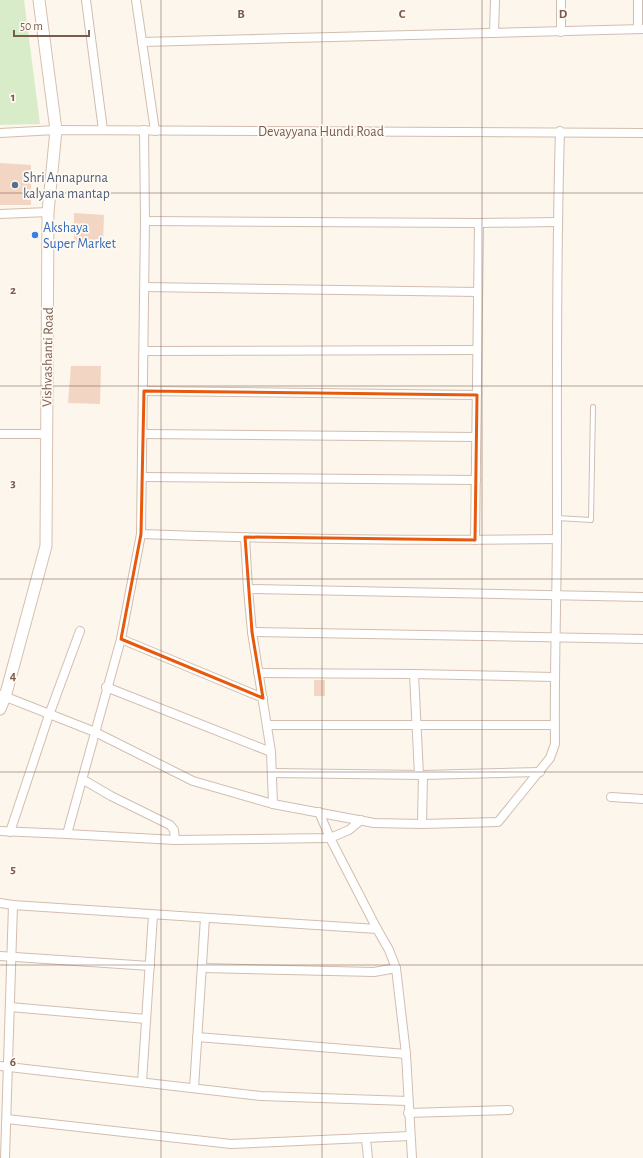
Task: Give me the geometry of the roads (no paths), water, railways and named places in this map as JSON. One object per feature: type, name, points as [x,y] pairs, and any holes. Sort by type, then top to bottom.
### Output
[{"type":"street","name":"Vishvashanti Road","points":[[0,709],[2,696],[46,546],[48,212],[56,130],[39,0]]},
{"type":"street","points":[[86,0],[103,130]]},
{"type":"street","points":[[136,0],[155,131]]},
{"type":"street","points":[[494,33],[495,0]]},
{"type":"street","points":[[561,32],[562,0]]},
{"type":"street","points":[[142,42],[640,29],[638,0]]},
{"type":"street","name":"Devayyana Hundi Road","points":[[0,133],[56,130],[643,132]]},
{"type":"street","points":[[67,834],[106,687],[121,638],[141,534],[146,221],[144,130]]},
{"type":"street","points":[[2,696],[95,732],[194,780],[273,804],[374,823],[422,824],[498,822],[540,772],[550,758],[555,744],[554,677],[557,539],[557,222],[560,131]]},
{"type":"street","points":[[0,214],[48,212]]},
{"type":"street","points":[[146,221],[557,222]]},
{"type":"street","points":[[475,540],[479,223]]},
{"type":"street","points":[[145,287],[478,292]]},
{"type":"street","points":[[144,351],[477,350]]},
{"type":"street","points":[[144,391],[477,395]]},
{"type":"street","points":[[0,434],[46,434]]},
{"type":"street","points":[[143,434],[476,437]]},
{"type":"street","points":[[143,477],[476,480]]},
{"type":"street","points":[[141,534],[245,538],[475,540],[557,539]]},
{"type":"street","points":[[245,538],[252,632],[272,752],[273,804]]},
{"type":"street","points":[[248,589],[643,597]]},
{"type":"street","points":[[10,832],[49,715],[80,631]]},
{"type":"street","points":[[252,632],[643,639]]},
{"type":"street","points":[[121,638],[263,698]]},
{"type":"street","points":[[258,673],[554,677]]},
{"type":"street","points":[[414,674],[421,775],[422,824]]},
{"type":"street","points":[[106,687],[272,752]]},
{"type":"street","points":[[268,725],[554,725]]},
{"type":"street","points":[[273,773],[421,775],[540,772]]},
{"type":"street","points":[[82,779],[111,796],[170,825],[174,830],[175,840]]},
{"type":"street","points":[[611,796],[643,799]]},
{"type":"street","points":[[319,812],[330,838],[389,950],[396,968],[406,1054],[408,1113],[412,1158]]},
{"type":"street","points":[[0,831],[175,840],[330,838],[349,830],[361,820]]},
{"type":"street","points":[[0,903],[153,915],[377,929]]},
{"type":"street","points":[[5,1158],[6,1119],[4,1067],[10,1007],[12,905]]},
{"type":"street","points":[[142,1082],[153,915]]},
{"type":"street","points":[[194,1088],[205,918]]},
{"type":"street","points":[[0,956],[150,966]]},
{"type":"street","points":[[202,968],[374,972],[396,968]]},
{"type":"street","points":[[10,1007],[146,1019]]},
{"type":"street","points":[[197,1037],[406,1054]]},
{"type":"street","points":[[4,1067],[261,1096],[408,1101]]},
{"type":"street","points":[[408,1113],[509,1110]]},
{"type":"street","points":[[6,1119],[231,1144],[410,1136]]},
{"type":"street","points":[[366,1139],[368,1158]]},
{"type":"lane","points":[[557,518],[591,520],[593,407]]},
{"type":"place","name":"Shri Annapurna kalyana mantap","points":[[15,185]]},
{"type":"place","name":"Akshaya Super Market","points":[[35,235]]}]
